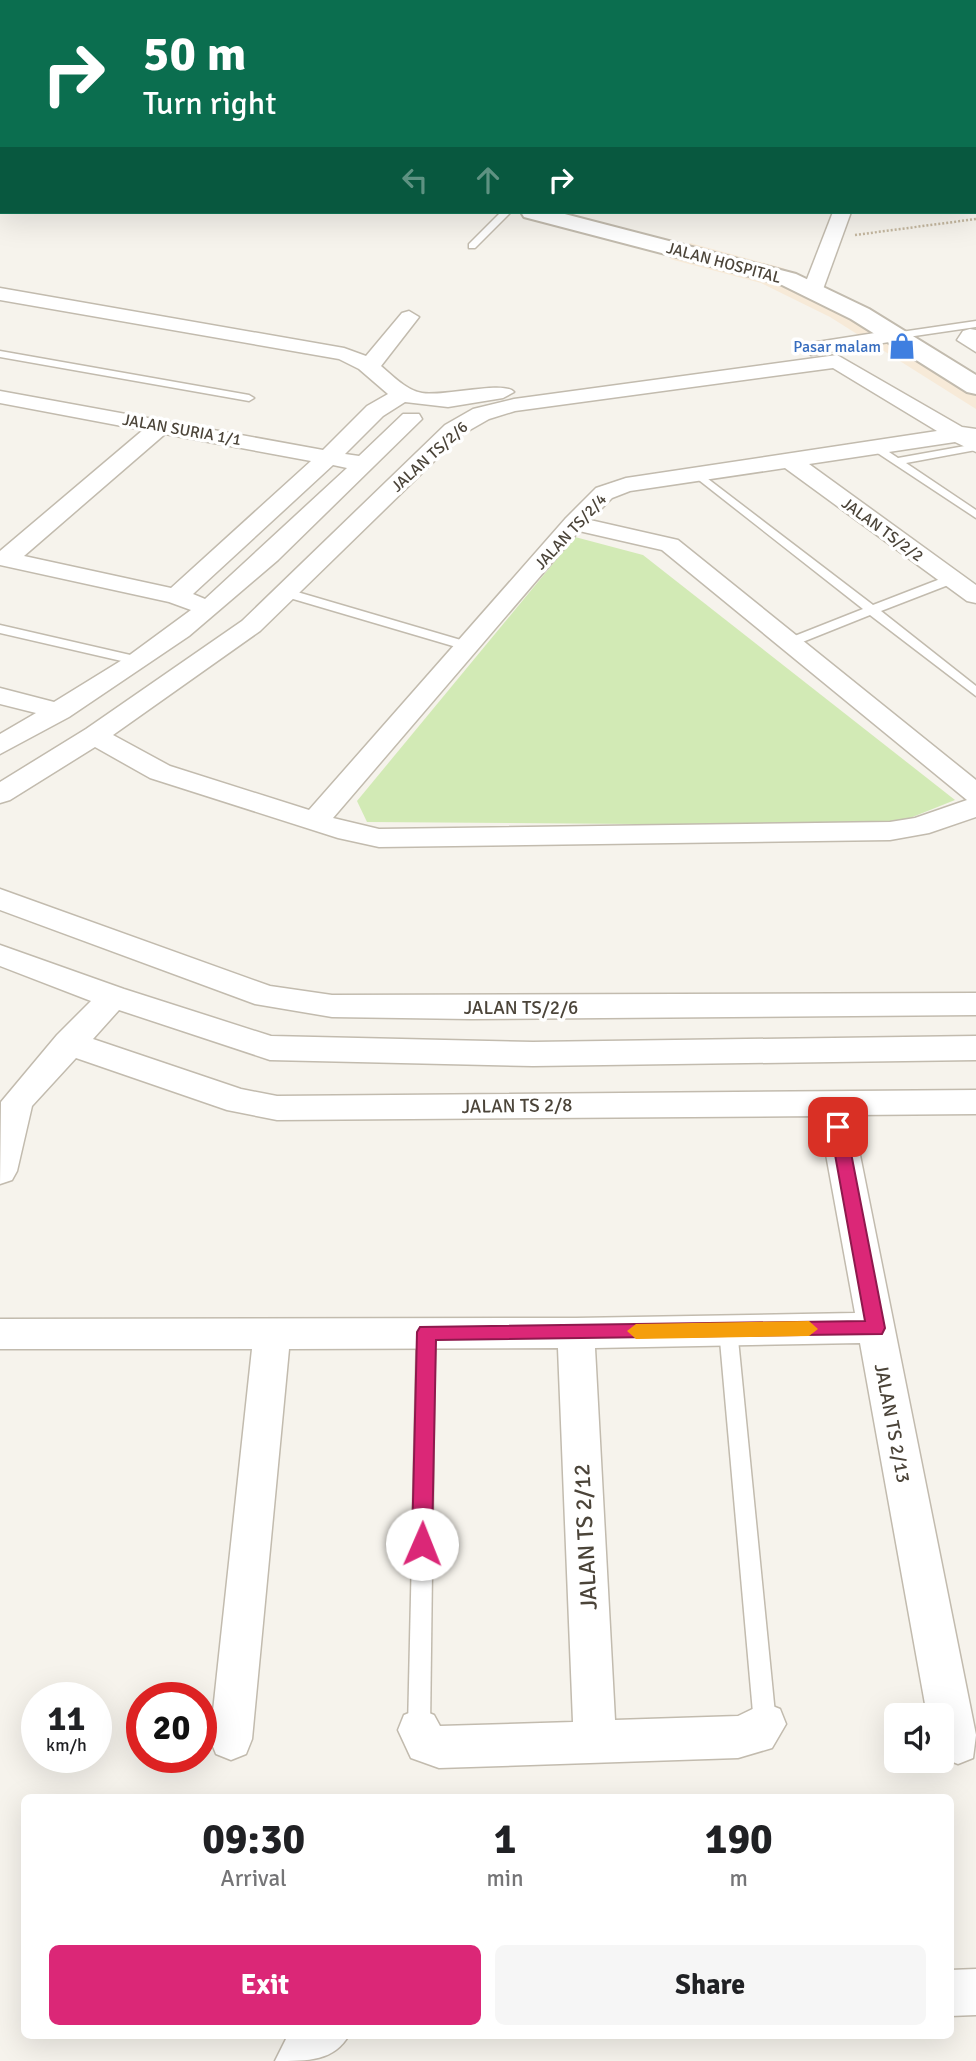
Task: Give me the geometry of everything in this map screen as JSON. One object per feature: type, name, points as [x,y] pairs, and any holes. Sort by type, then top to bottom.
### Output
[{"type":"street","name":"JALAN HOSPITAL","points":[[540,214],[788,279],[860,314],[976,386]]},
{"type":"street","points":[[812,292],[841,214]]},
{"type":"street","points":[[0,294],[344,354],[370,365],[403,394],[422,400],[454,399],[894,336]]},
{"type":"street","points":[[370,365],[409,317]]},
{"type":"street","name":"JALAN TS/2/6","points":[[0,794],[94,735],[233,640],[287,593],[453,430],[468,420],[497,409],[837,361],[972,439]]},
{"type":"street","points":[[176,596],[330,456],[375,411],[403,394]]},
{"type":"street","name":"JALAN SURIA 1/1","points":[[0,397],[363,464]]},
{"type":"street","points":[[6,736],[60,711],[139,660],[205,611],[411,419]]},
{"type":"street","points":[[3,559],[162,425]]},
{"type":"street","name":"JALAN TS/2/4","points":[[315,821],[604,492],[615,487],[876,448],[972,439]]},
{"type":"street","name":"JALAN TS/2/2","points":[[790,461],[976,596]]},
{"type":"street","points":[[574,523],[670,545],[976,794]]},
{"type":"street","points":[[3,559],[176,596],[205,611]]},
{"type":"street","points":[[0,696],[60,711]]},
{"type":"street","points":[[94,735],[134,760],[160,772],[363,836],[407,839],[890,831],[919,827],[976,807]]},
{"type":"street","name":"JALAN TS/2/6","points":[[0,899],[266,996],[310,1005],[471,1008],[976,1004]]},
{"type":"street","points":[[0,955],[113,997],[270,1048],[533,1054],[976,1048]]},
{"type":"street","points":[[0,1171],[17,1102],[68,1043],[113,997]]},
{"type":"street","name":"JALAN TS 2/8","points":[[68,1043],[239,1101],[277,1108],[833,1102],[975,1107]]},
{"type":"street","name":"JALAN TS 2/13","points":[[833,1102],[952,1733],[967,1744]]},
{"type":"street","points":[[0,1334],[576,1333],[876,1328]]},
{"type":"street","points":[[231,1739],[272,1333]]},
{"type":"street","name":"JALAN TS 2/12","points":[[576,1333],[595,1742]]},
{"type":"street","points":[[419,1730],[426,1743],[439,1747],[738,1737],[757,1733],[765,1724]]},
{"type":"street","points":[[954,1993],[976,1992]]},
{"type":"street","points":[[299,2061],[307,2049],[320,2039]]},
{"type":"lane","points":[[472,246],[504,214]]},
{"type":"lane","points":[[894,336],[974,335]]},
{"type":"lane","points":[[0,354],[249,398]]},
{"type":"lane","points":[[898,461],[972,439]]},
{"type":"lane","points":[[876,448],[976,515]]},
{"type":"lane","points":[[699,475],[976,692]]},
{"type":"lane","points":[[791,642],[952,579]]},
{"type":"lane","points":[[287,593],[467,646]]},
{"type":"lane","points":[[0,629],[139,660]]},
{"type":"lane","points":[[728,1329],[765,1724]]},
{"type":"lane","points":[[419,1730],[426,1332]]},
{"type":"path","points":[[833,238],[976,219]]},
{"type":"shaded area","name":"Pasar malam","points":[[690,243],[783,268],[863,306],[976,375],[976,409],[830,317],[761,283],[670,259]]},
{"type":"green space","points":[[575,537],[643,555],[955,800],[890,826],[367,822],[357,801]]},
{"type":"slow traffic","points":[[636,1331],[809,1329]]},
{"type":"place","name":"Pasar malam","points":[[902,346]]},
{"type":"route","points":[[422,1544],[426,1332],[576,1333],[876,1328],[838,1127]]}]
